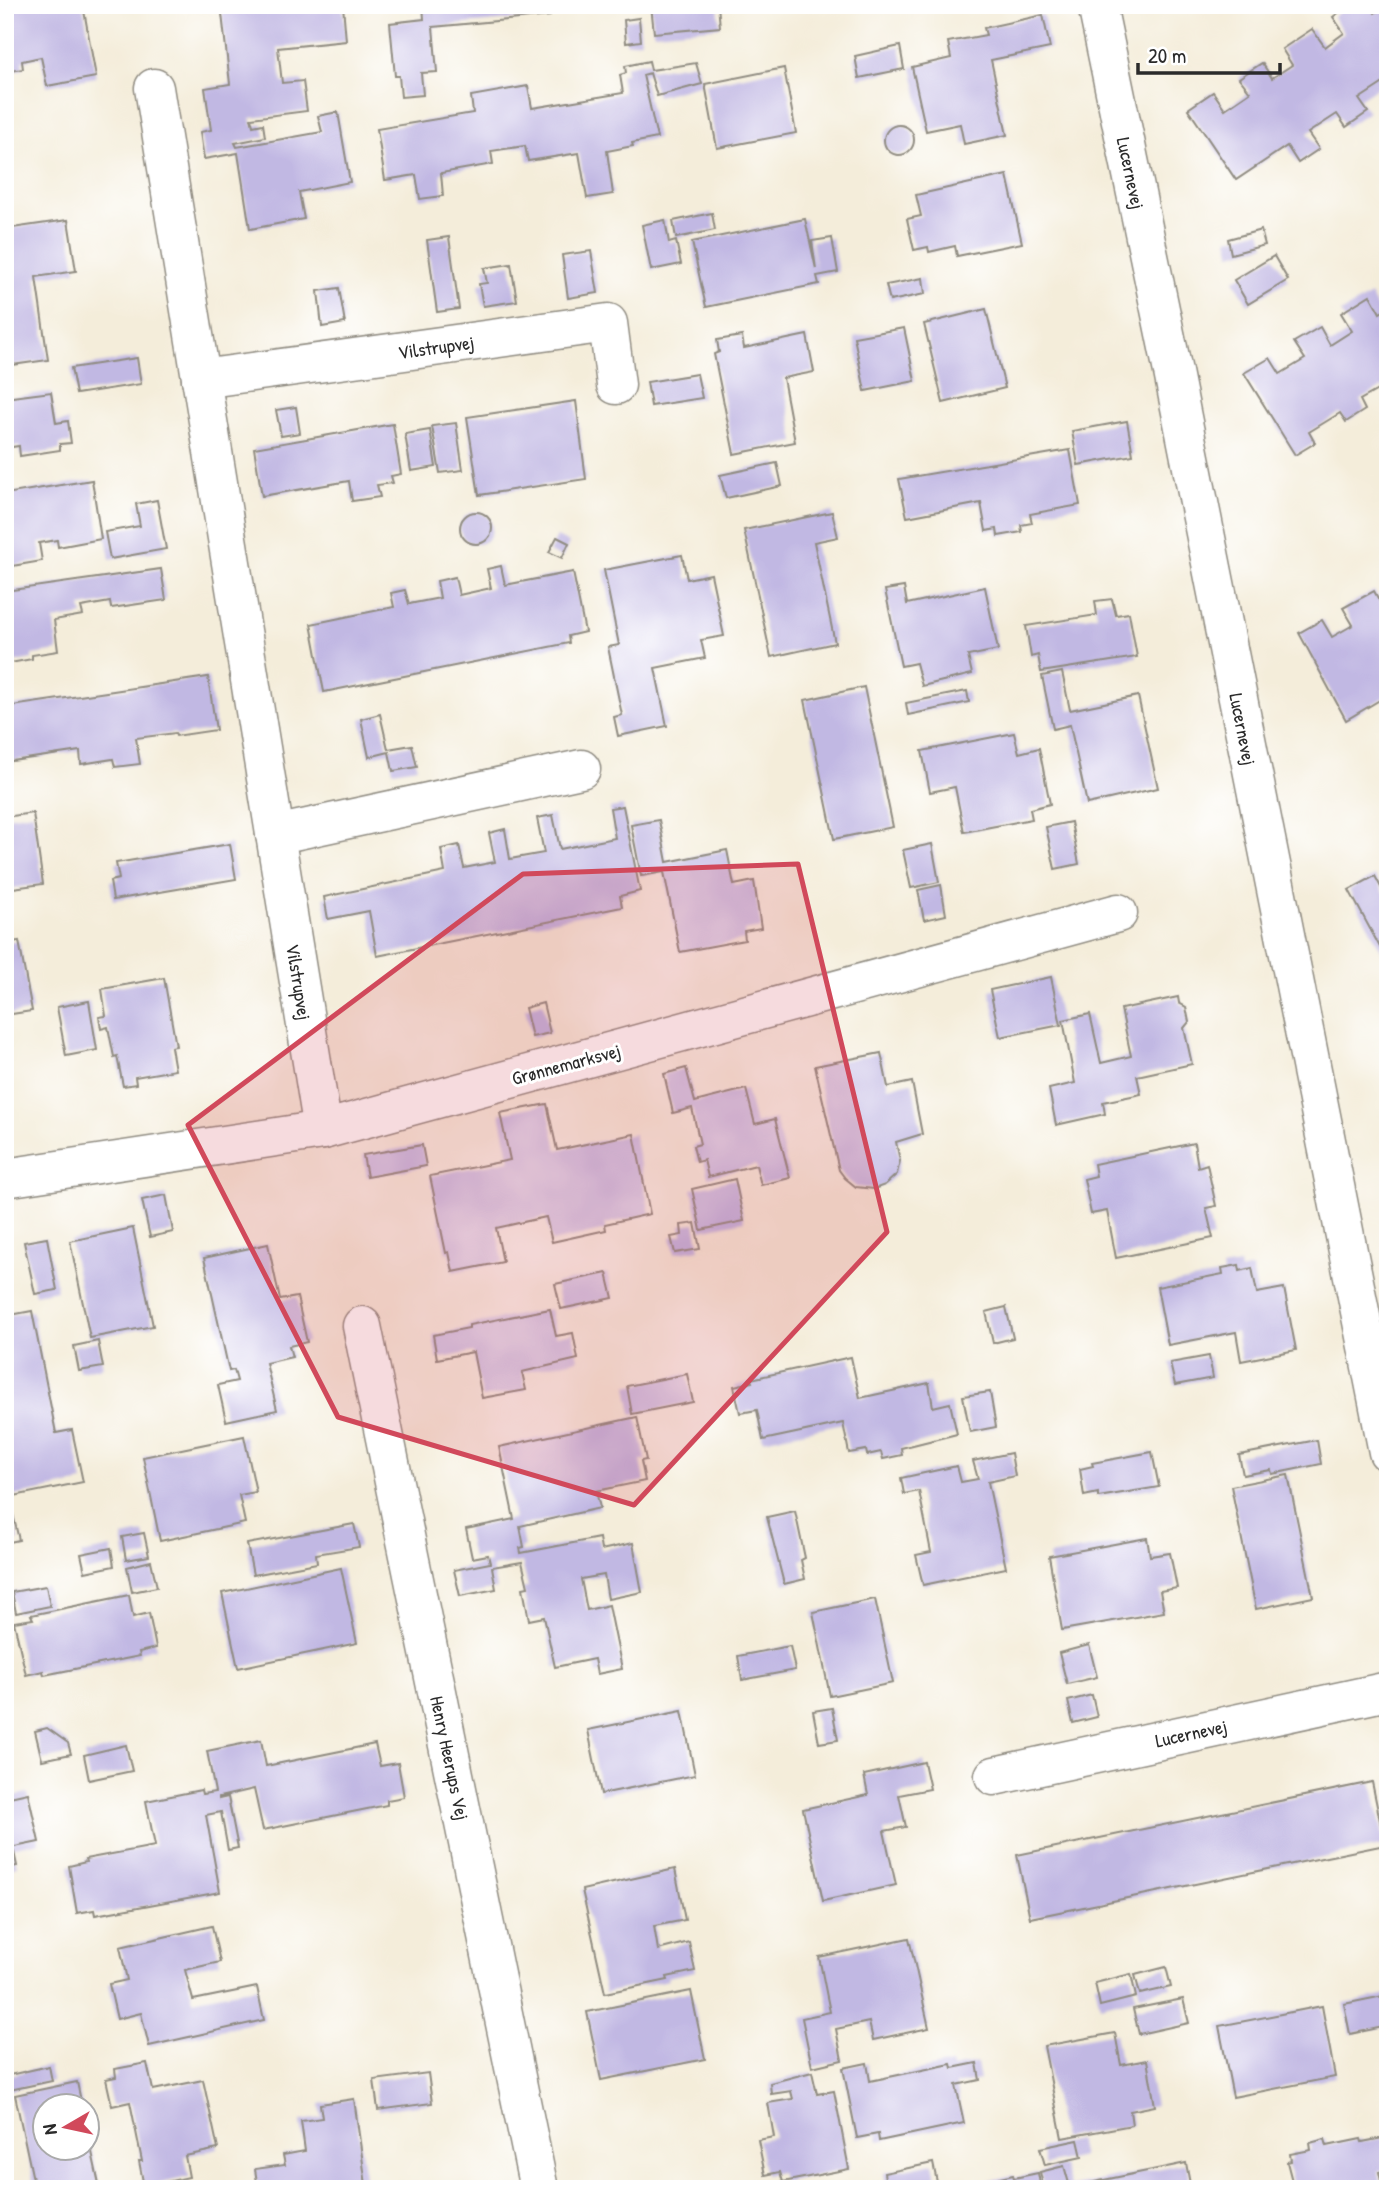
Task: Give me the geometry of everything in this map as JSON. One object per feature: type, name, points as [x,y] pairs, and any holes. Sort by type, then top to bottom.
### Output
[{"type":"street","name":"Lucernevej","points":[[1097,5],[1173,372],[1388,1452]]},
{"type":"street","name":"Vilstrupvej","points":[[154,88],[323,1130]]},
{"type":"street","name":"Vilstrupvej","points":[[201,379],[608,323],[616,385]]},
{"type":"street","points":[[275,835],[581,769]]},
{"type":"street","name":"Grønnemarksvej","points":[[5,1178],[323,1130],[1118,912]]},
{"type":"street","name":"Henry Heerups Vej","points":[[362,1326],[539,2189]]},
{"type":"street","name":"Lucernevej","points":[[994,1776],[1388,1691]]},
{"type":"highlighted area","points":[[798,864],[887,1232],[634,1505],[338,1417],[188,1125],[523,874]]},
{"type":"building","points":[[5,5],[83,5],[96,77],[47,86],[41,57],[22,61],[23,69],[5,72]]},
{"type":"building","points":[[221,5],[343,5],[346,41],[278,48],[282,83],[303,81],[307,111],[251,118],[253,126],[263,124],[265,137],[235,143],[237,147],[322,132],[318,116],[338,112],[350,182],[299,192],[304,219],[250,229],[238,153],[204,159],[200,132],[211,130],[205,88],[230,84]]},
{"type":"building","points":[[423,5],[549,5],[550,16],[433,27],[437,72],[421,73],[423,95],[401,97],[399,76],[395,76],[390,23],[424,19]]},
{"type":"building","points":[[651,5],[718,5],[720,27],[654,33]]},
{"type":"building","points":[[1349,5],[1370,5],[1375,13],[1388,5],[1388,80],[1359,99],[1368,112],[1346,127],[1337,114],[1308,133],[1319,149],[1298,163],[1287,146],[1236,180],[1188,109],[1213,92],[1225,109],[1250,92],[1239,78],[1262,63],[1272,78],[1292,65],[1282,49],[1312,29],[1325,47],[1344,33],[1333,17]]},
{"type":"building","points":[[1043,15],[1050,48],[991,60],[1007,135],[964,144],[960,124],[926,131],[912,67],[951,58],[948,42],[986,35],[984,28]]},
{"type":"building","points":[[639,18],[641,41],[626,43],[624,20]]},
{"type":"building","points":[[900,46],[904,69],[859,78],[855,56]]},
{"type":"building","points":[[649,61],[651,70],[696,63],[702,84],[657,96],[650,73],[643,75],[657,138],[607,151],[613,194],[587,198],[579,153],[528,161],[525,146],[491,151],[493,164],[441,173],[443,196],[420,199],[416,175],[385,180],[377,129],[473,113],[471,96],[528,86],[532,108],[623,93],[620,75],[626,73],[625,66]]},
{"type":"building","points":[[784,68],[796,133],[717,148],[705,84]]},
{"type":"building","points":[[899,125],[910,129],[914,140],[910,151],[899,155],[888,151],[884,140],[888,129]]},
{"type":"building","points":[[1007,175],[1022,243],[957,256],[955,246],[929,252],[928,247],[914,250],[907,219],[921,216],[916,195]]},
{"type":"building","points":[[712,213],[715,230],[676,238],[673,221]]},
{"type":"building","points":[[805,219],[816,269],[812,241],[832,238],[838,272],[817,276],[819,284],[706,307],[692,242]]},
{"type":"building","points":[[68,220],[76,271],[36,277],[48,360],[5,366],[5,229]]},
{"type":"building","points":[[665,220],[669,243],[676,241],[681,264],[651,270],[642,225]]},
{"type":"building","points":[[1261,230],[1265,245],[1231,254],[1228,239]]},
{"type":"building","points":[[449,237],[459,309],[437,312],[427,240]]},
{"type":"building","points":[[591,251],[598,293],[568,298],[562,255]]},
{"type":"building","points":[[1274,256],[1288,280],[1248,304],[1234,280]]},
{"type":"building","points":[[511,264],[517,301],[483,306],[479,284],[487,283],[484,268]]},
{"type":"building","points":[[923,278],[925,294],[890,301],[886,285]]},
{"type":"building","points":[[339,288],[345,323],[322,327],[318,291]]},
{"type":"building","points":[[1370,295],[1380,313],[1388,308],[1388,396],[1383,387],[1360,400],[1365,410],[1346,422],[1340,413],[1309,432],[1315,443],[1295,455],[1244,373],[1270,358],[1280,374],[1305,359],[1294,342],[1320,327],[1330,345],[1352,331],[1341,313]]},
{"type":"building","points":[[986,309],[1005,388],[943,403],[924,324]]},
{"type":"building","points":[[904,328],[915,381],[865,391],[854,337]]},
{"type":"building","points":[[807,335],[814,372],[783,378],[795,442],[734,454],[714,354],[719,352],[717,340],[742,336],[744,348]]},
{"type":"building","points":[[137,358],[141,384],[76,394],[71,368]]},
{"type":"building","points":[[697,374],[702,398],[651,406],[647,382]]},
{"type":"building","points":[[51,392],[56,423],[68,421],[71,443],[60,444],[60,450],[20,456],[19,446],[5,448],[5,398]]},
{"type":"building","points":[[576,401],[586,479],[479,495],[467,417]]},
{"type":"building","points":[[296,407],[300,433],[281,436],[276,410]]},
{"type":"building","points":[[1127,421],[1133,455],[1078,465],[1072,431]]},
{"type":"building","points":[[456,423],[463,470],[440,473],[432,426]]},
{"type":"building","points":[[393,424],[401,474],[391,476],[393,483],[377,485],[380,497],[352,501],[349,481],[262,496],[254,448]]},
{"type":"building","points":[[430,430],[436,467],[411,471],[405,434]]},
{"type":"building","points":[[1070,450],[1080,505],[1030,514],[1032,523],[1021,525],[1022,532],[998,536],[997,529],[986,531],[981,503],[907,517],[899,479]]},
{"type":"building","points":[[777,463],[782,486],[726,498],[720,475]]},
{"type":"building","points":[[92,480],[101,539],[58,547],[57,540],[39,543],[42,561],[12,566],[10,554],[5,555],[5,494]]},
{"type":"building","points":[[157,500],[166,549],[110,559],[105,532],[140,526],[136,504]]},
{"type":"building","points":[[476,512],[487,517],[492,528],[487,539],[476,544],[465,539],[460,528],[465,517]]},
{"type":"building","points":[[832,512],[838,537],[814,542],[835,643],[771,657],[744,530]]},
{"type":"building","points":[[557,537],[569,543],[562,558],[549,552]]},
{"type":"building","points":[[682,555],[687,579],[711,574],[724,636],[701,640],[705,658],[655,668],[667,726],[618,736],[614,717],[622,715],[608,647],[619,645],[604,570]]},
{"type":"building","points":[[501,566],[505,585],[573,572],[585,632],[568,636],[569,643],[324,692],[311,624],[394,607],[391,593],[405,590],[409,604],[440,598],[437,581],[455,577],[459,595],[491,588],[487,569]]},
{"type":"building","points":[[161,569],[166,600],[111,608],[110,602],[81,607],[83,615],[54,620],[58,651],[32,655],[32,659],[5,664],[5,591]]},
{"type":"building","points":[[904,587],[907,604],[985,587],[998,650],[968,656],[972,674],[922,686],[916,663],[901,666],[885,590]]},
{"type":"building","points":[[1374,591],[1384,609],[1388,607],[1388,695],[1346,720],[1299,633],[1322,620],[1332,637],[1353,625],[1343,608]]},
{"type":"building","points":[[1112,599],[1116,615],[1129,613],[1137,657],[1041,672],[1038,655],[1031,657],[1026,626],[1097,615],[1095,601]]},
{"type":"building","points":[[1062,672],[1070,710],[1138,696],[1158,788],[1087,804],[1070,725],[1053,729],[1042,676]]},
{"type":"building","points":[[208,677],[216,730],[136,738],[140,764],[115,767],[113,759],[81,764],[80,751],[5,762],[5,707]]},
{"type":"building","points":[[864,687],[893,827],[834,839],[805,700]]},
{"type":"building","points":[[967,691],[969,702],[908,715],[906,703]]},
{"type":"building","points":[[380,714],[388,749],[412,745],[417,767],[393,771],[389,752],[369,757],[361,719]]},
{"type":"building","points":[[1014,733],[1019,753],[1039,748],[1050,804],[1030,809],[1032,819],[964,832],[955,787],[930,792],[922,751]]},
{"type":"building","points":[[623,806],[640,891],[620,896],[622,907],[377,956],[369,911],[328,919],[324,897],[445,872],[441,849],[459,845],[464,868],[495,862],[489,833],[505,829],[510,859],[544,853],[537,818],[553,815],[560,849],[615,838],[610,808]]},
{"type":"building","points":[[33,813],[43,884],[5,889],[5,817]]},
{"type":"building","points":[[659,820],[667,862],[727,850],[734,885],[754,881],[761,928],[744,931],[745,940],[680,952],[664,872],[641,876],[631,825]]},
{"type":"building","points":[[1071,822],[1079,864],[1055,869],[1046,827]]},
{"type":"building","points":[[230,844],[236,879],[113,900],[110,881],[119,879],[116,863]]},
{"type":"building","points":[[932,844],[939,882],[911,888],[903,850]]},
{"type":"building","points":[[1375,876],[1384,893],[1388,891],[1388,962],[1349,890]]},
{"type":"building","points":[[941,885],[946,915],[924,920],[918,890]]},
{"type":"building","points":[[19,941],[32,1011],[5,1015],[5,943]]},
{"type":"building","points":[[1051,977],[1061,1025],[1000,1037],[990,990]]},
{"type":"building","points":[[164,978],[176,1046],[171,1047],[175,1070],[135,1077],[136,1084],[123,1086],[108,1027],[101,1029],[99,1017],[106,1016],[102,989]]},
{"type":"building","points":[[1178,997],[1179,1003],[1186,1007],[1189,1022],[1184,1028],[1192,1064],[1137,1076],[1141,1094],[1103,1102],[1105,1114],[1056,1125],[1049,1089],[1075,1083],[1063,1020],[1090,1014],[1101,1063],[1131,1056],[1121,1009]]},
{"type":"building","points":[[89,1001],[97,1050],[66,1056],[57,1007]]},
{"type":"building","points":[[543,1003],[550,1033],[532,1037],[525,1008]]},
{"type":"building","points":[[881,1053],[888,1087],[912,1082],[922,1134],[896,1142],[900,1161],[897,1174],[885,1185],[874,1189],[856,1187],[839,1170],[815,1066]]},
{"type":"building","points":[[686,1068],[695,1102],[746,1089],[755,1124],[775,1119],[790,1178],[761,1185],[756,1165],[708,1177],[704,1160],[697,1162],[693,1146],[700,1144],[692,1108],[673,1113],[664,1074]]},
{"type":"building","points":[[547,1104],[557,1150],[634,1134],[650,1214],[605,1224],[606,1230],[552,1242],[546,1217],[496,1228],[503,1262],[453,1272],[449,1252],[446,1253],[430,1176],[510,1160],[500,1113]]},
{"type":"building","points":[[1194,1143],[1198,1167],[1207,1164],[1216,1206],[1206,1208],[1213,1238],[1116,1258],[1107,1211],[1091,1214],[1084,1179],[1096,1176],[1094,1164]]},
{"type":"building","points":[[422,1145],[426,1166],[367,1177],[363,1155]]},
{"type":"building","points":[[735,1179],[744,1221],[701,1230],[692,1189]]},
{"type":"building","points":[[166,1195],[173,1232],[150,1237],[142,1200]]},
{"type":"building","points":[[695,1223],[700,1249],[675,1253],[671,1237],[682,1235],[681,1225]]},
{"type":"building","points":[[133,1228],[153,1326],[90,1338],[70,1241]]},
{"type":"building","points":[[47,1238],[57,1290],[35,1294],[24,1242]]},
{"type":"building","points":[[268,1244],[280,1300],[297,1297],[307,1342],[289,1346],[292,1357],[266,1363],[277,1410],[226,1421],[218,1385],[237,1381],[234,1370],[229,1371],[204,1258]]},
{"type":"building","points":[[1239,1265],[1240,1271],[1252,1268],[1257,1293],[1284,1288],[1296,1350],[1241,1361],[1236,1332],[1168,1345],[1157,1287],[1223,1274],[1222,1268]]},
{"type":"building","points":[[607,1273],[613,1298],[561,1309],[555,1284]]},
{"type":"building","points":[[1006,1307],[1013,1338],[993,1343],[986,1312]]},
{"type":"building","points":[[550,1309],[556,1336],[573,1333],[578,1359],[522,1372],[526,1390],[482,1398],[473,1352],[437,1359],[433,1335]]},
{"type":"building","points":[[32,1311],[56,1433],[72,1430],[83,1482],[9,1497],[19,1540],[5,1543],[5,1316]]},
{"type":"building","points":[[98,1341],[103,1367],[79,1371],[74,1346]]},
{"type":"building","points":[[1209,1356],[1213,1378],[1175,1385],[1170,1363]]},
{"type":"building","points":[[851,1357],[860,1398],[929,1383],[933,1407],[950,1403],[957,1434],[901,1448],[902,1455],[883,1459],[881,1452],[867,1455],[866,1450],[849,1453],[843,1423],[763,1440],[757,1410],[740,1413],[734,1386],[752,1382],[751,1379]]},
{"type":"building","points":[[687,1374],[693,1402],[632,1414],[627,1386]]},
{"type":"building","points":[[990,1392],[996,1427],[970,1432],[963,1396]]},
{"type":"building","points":[[637,1417],[646,1460],[641,1461],[645,1481],[596,1491],[600,1508],[520,1526],[524,1547],[520,1548],[521,1553],[599,1538],[601,1550],[633,1543],[642,1592],[608,1599],[604,1575],[581,1579],[587,1610],[609,1605],[622,1669],[597,1674],[594,1659],[555,1667],[544,1617],[529,1620],[523,1588],[528,1587],[522,1562],[492,1567],[496,1589],[460,1596],[454,1570],[490,1563],[488,1555],[472,1558],[466,1529],[514,1519],[499,1447]]},
{"type":"building","points":[[244,1436],[256,1492],[239,1495],[245,1523],[160,1541],[143,1457]]},
{"type":"building","points":[[1317,1440],[1321,1464],[1272,1474],[1271,1470],[1243,1475],[1239,1455]]},
{"type":"building","points":[[1152,1452],[1159,1487],[1098,1497],[1098,1493],[1084,1496],[1080,1469],[1093,1466],[1092,1463]]},
{"type":"building","points":[[1011,1453],[1015,1476],[988,1482],[1006,1568],[923,1585],[916,1555],[931,1552],[919,1491],[904,1494],[901,1478],[957,1466],[961,1482],[978,1479],[973,1461]]},
{"type":"building","points":[[1288,1475],[1313,1597],[1256,1609],[1231,1486]]},
{"type":"building","points":[[795,1511],[805,1558],[801,1560],[805,1579],[784,1584],[767,1517]]},
{"type":"building","points":[[354,1524],[359,1547],[316,1554],[317,1563],[253,1575],[247,1544]]},
{"type":"building","points":[[144,1533],[149,1556],[126,1560],[122,1537]]},
{"type":"building","points":[[1147,1538],[1150,1556],[1170,1553],[1177,1588],[1160,1591],[1164,1612],[1062,1630],[1049,1556]]},
{"type":"building","points":[[111,1548],[114,1566],[85,1572],[81,1554]]},
{"type":"building","points":[[151,1561],[157,1587],[132,1592],[127,1567]]},
{"type":"building","points":[[341,1568],[357,1643],[238,1668],[222,1593]]},
{"type":"building","points":[[46,1586],[50,1606],[16,1613],[12,1592]]},
{"type":"building","points":[[129,1595],[133,1617],[149,1613],[156,1648],[139,1652],[140,1656],[44,1675],[43,1671],[26,1675],[14,1622],[33,1619],[31,1615]]},
{"type":"building","points":[[875,1599],[893,1683],[830,1696],[813,1612]]},
{"type":"building","points":[[1089,1645],[1097,1677],[1067,1684],[1059,1653]]},
{"type":"building","points":[[790,1646],[795,1670],[742,1680],[738,1656]]},
{"type":"building","points":[[1092,1695],[1097,1717],[1073,1723],[1068,1701]]},
{"type":"building","points":[[832,1708],[838,1740],[819,1743],[813,1711]]},
{"type":"building","points":[[682,1711],[695,1775],[601,1794],[588,1730]]},
{"type":"building","points":[[47,1728],[68,1743],[71,1754],[42,1760],[35,1731]]},
{"type":"building","points":[[261,1740],[266,1766],[375,1744],[380,1766],[398,1763],[404,1797],[387,1800],[387,1805],[263,1830],[254,1789],[219,1797],[228,1797],[238,1848],[228,1850],[221,1812],[206,1815],[220,1892],[95,1915],[94,1910],[77,1913],[69,1866],[86,1862],[85,1859],[155,1846],[146,1801],[201,1790],[202,1794],[215,1792],[207,1751]]},
{"type":"building","points":[[126,1745],[132,1771],[89,1780],[84,1755]]},
{"type":"building","points":[[924,1762],[930,1789],[899,1795],[906,1827],[884,1831],[896,1885],[823,1901],[803,1809],[868,1795],[864,1775]]},
{"type":"building","points":[[1372,1782],[1385,1845],[1030,1918],[1017,1855]]},
{"type":"building","points":[[28,1793],[39,1842],[5,1849],[5,1798]]},
{"type":"building","points":[[14,1852],[17,1866],[8,1868],[9,1873],[5,1874],[5,1854]]},
{"type":"building","points":[[675,1869],[685,1920],[654,1926],[658,1950],[689,1942],[695,1971],[667,1977],[668,1980],[605,1993],[582,1890]]},
{"type":"building","points":[[212,1926],[220,1962],[185,1970],[193,2000],[257,1987],[264,2020],[149,2046],[141,2013],[117,2019],[109,1984],[127,1980],[120,1947]]},
{"type":"building","points":[[909,1938],[929,2028],[873,2040],[869,2022],[836,2029],[842,2060],[812,2067],[802,2018],[830,2012],[819,1957]]},
{"type":"building","points":[[1166,1967],[1171,1987],[1140,1994],[1135,1975]]},
{"type":"building","points":[[1131,1974],[1136,1997],[1100,2006],[1095,1983]]},
{"type":"building","points":[[691,1991],[705,2059],[601,2080],[587,2012]]},
{"type":"building","points":[[1388,1995],[1388,2026],[1350,2034],[1344,2004]]},
{"type":"building","points":[[1183,1999],[1189,2023],[1139,2034],[1133,2009]]},
{"type":"building","points":[[1322,2006],[1335,2077],[1233,2097],[1219,2026]]},
{"type":"building","points":[[1115,2033],[1121,2065],[1147,2060],[1155,2106],[1130,2111],[1132,2125],[1062,2138],[1044,2046]]},
{"type":"building","points":[[147,2063],[153,2090],[203,2080],[218,2149],[185,2156],[189,2177],[144,2187],[139,2161],[142,2161],[130,2102],[112,2106],[106,2079],[116,2077],[115,2069]]},
{"type":"building","points":[[867,2063],[870,2081],[951,2064],[952,2068],[977,2063],[980,2080],[956,2085],[964,2123],[879,2141],[878,2134],[857,2138],[843,2068]]},
{"type":"building","points":[[49,2066],[52,2081],[5,2091],[5,2076]]},
{"type":"building","points":[[812,2072],[817,2094],[834,2091],[849,2169],[783,2182],[780,2172],[765,2175],[758,2140],[774,2137],[768,2103],[793,2099],[791,2091],[771,2094],[770,2083]]},
{"type":"building","points":[[428,2073],[432,2103],[378,2110],[374,2080]]},
{"type":"building","points":[[77,2082],[79,2092],[32,2092],[32,2162],[94,2162],[100,2189],[35,2189],[15,2095]]},
{"type":"building","points":[[354,2099],[366,2185],[339,2189],[258,2189],[255,2169],[285,2165],[283,2155],[305,2151],[301,2121],[322,2118],[320,2104]]},
{"type":"building","points":[[1388,2137],[1388,2170],[1379,2172],[1383,2189],[1283,2189],[1293,2185],[1287,2162],[1291,2161],[1290,2154],[1311,2150],[1310,2143],[1325,2139],[1327,2146]]},
{"type":"building","points":[[1078,2140],[1082,2157],[1045,2165],[1040,2148]]},
{"type":"building","points":[[933,2163],[938,2187],[887,2189],[884,2173]]},
{"type":"building","points":[[1186,2163],[1191,2189],[1044,2189],[1040,2172],[1064,2166],[1070,2187]]},
{"type":"building","points":[[1038,2173],[1041,2189],[954,2189],[1013,2175],[1014,2178]]}]
